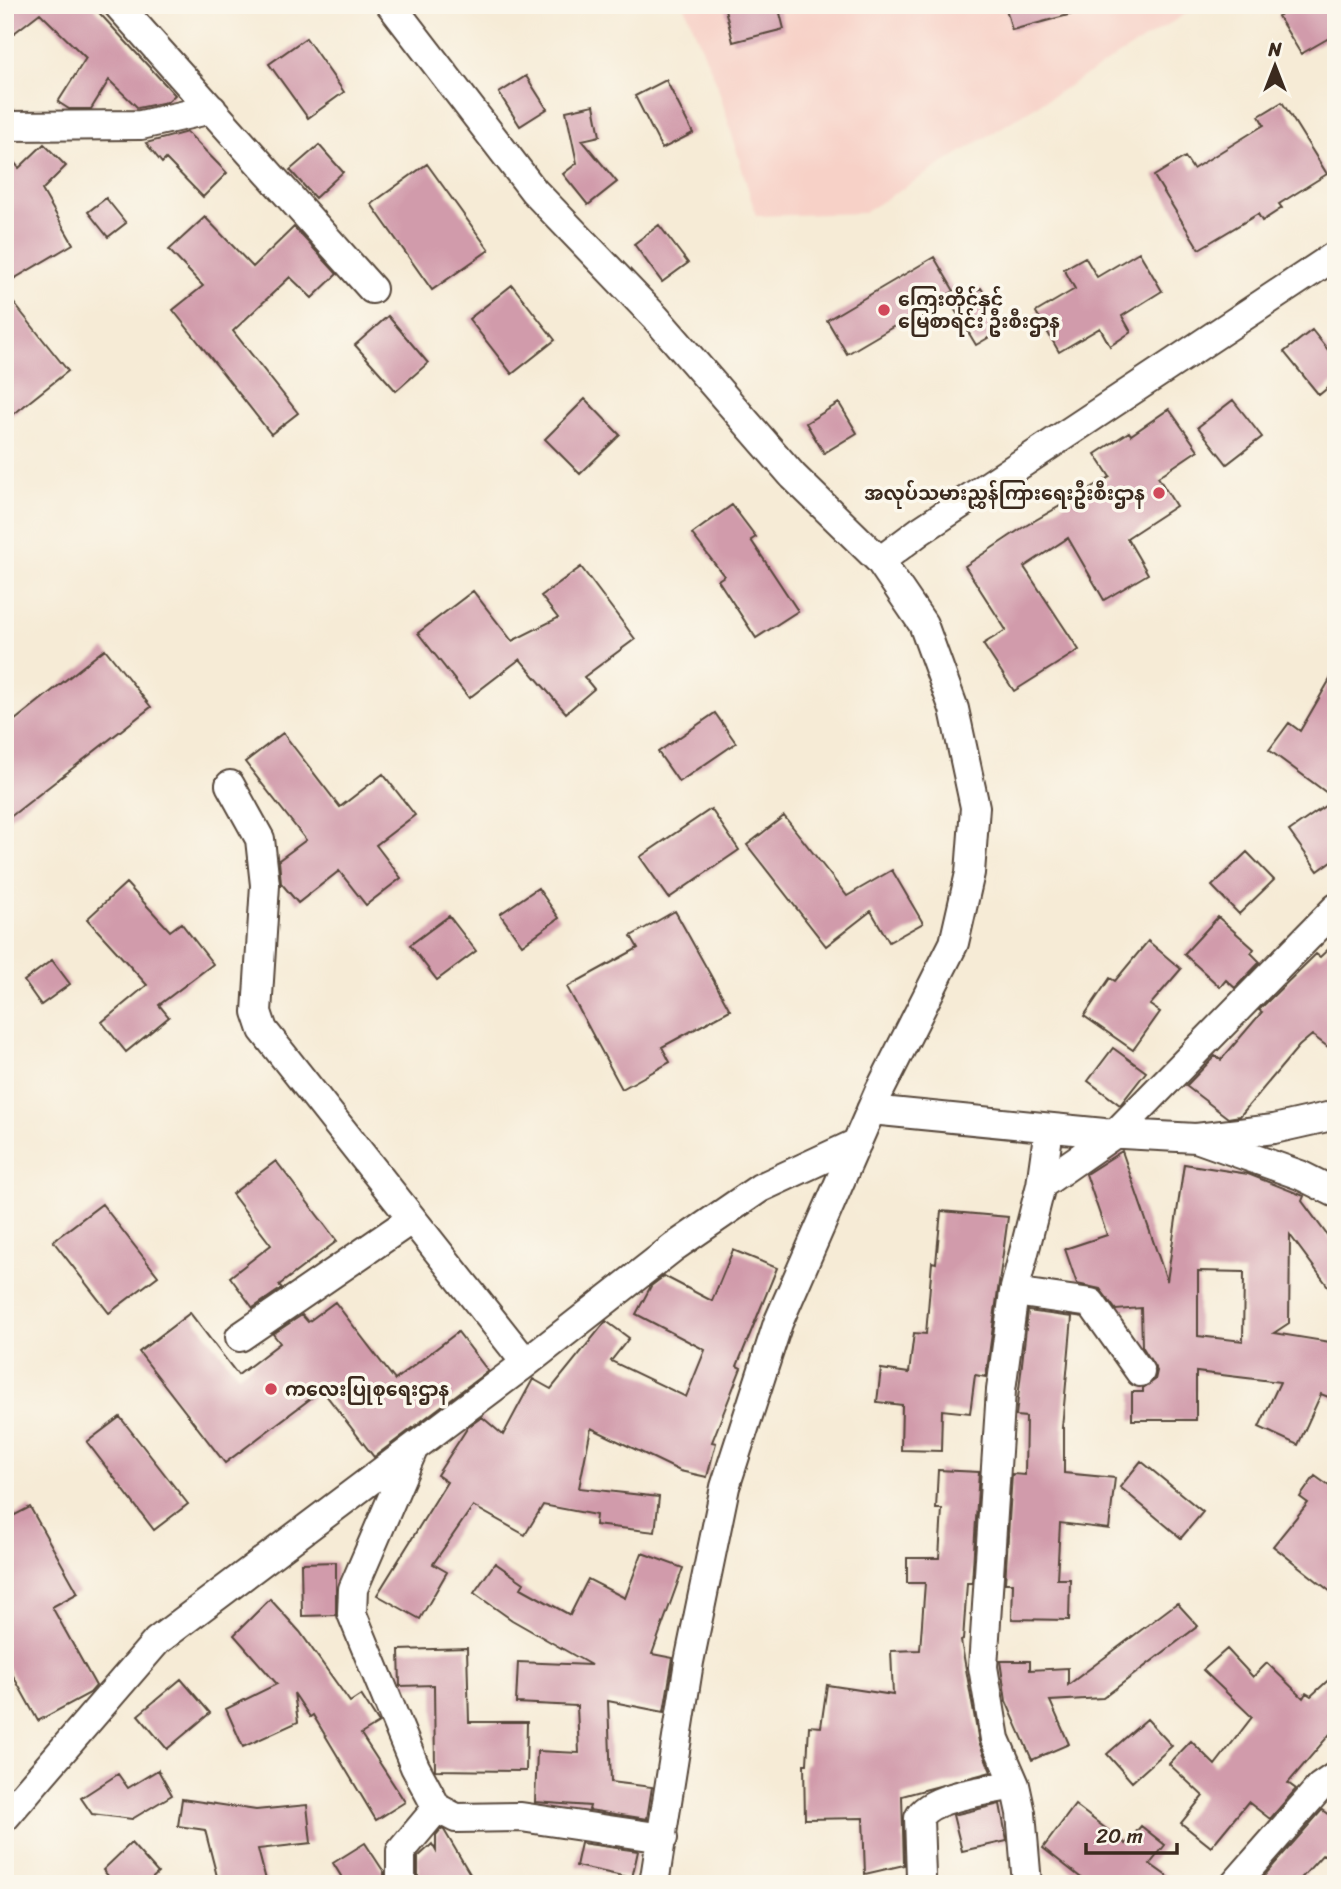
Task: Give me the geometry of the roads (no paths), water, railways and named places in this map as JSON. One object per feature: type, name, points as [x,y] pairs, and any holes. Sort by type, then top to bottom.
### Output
[{"type":"street","points":[[118,5],[372,289]]},
{"type":"street","points":[[391,5],[534,191],[655,317],[793,475],[880,561],[923,624],[954,709],[975,807],[970,873],[954,943],[871,1110],[778,1323],[725,1487],[688,1662],[654,1884]]},
{"type":"street","points":[[5,126],[141,125],[212,109]]},
{"type":"street","points":[[880,561],[1336,255]]},
{"type":"street","points":[[230,785],[260,839],[265,885],[257,1012],[263,1030],[526,1363]]},
{"type":"street","points":[[1041,1185],[1117,1132],[1336,908]]},
{"type":"street","points":[[871,1110],[1049,1128],[1196,1138],[1275,1129],[1336,1115]]},
{"type":"street","points":[[1027,1884],[1021,1814],[1015,1785],[995,1740],[983,1667],[1001,1390],[1014,1292],[1041,1185],[1049,1128]]},
{"type":"street","points":[[1196,1138],[1300,1175],[1336,1193]]},
{"type":"street","points":[[5,1817],[157,1641],[526,1363],[674,1247],[760,1188],[857,1143]]},
{"type":"street","points":[[240,1337],[412,1219]]},
{"type":"street","points":[[1014,1292],[1091,1303],[1140,1372]]},
{"type":"street","points":[[414,1448],[353,1589],[352,1614],[415,1768],[437,1808],[456,1818],[521,1817],[663,1839]]},
{"type":"street","points":[[1235,1884],[1320,1787],[1336,1776]]},
{"type":"street","points":[[918,1884],[921,1877],[919,1818],[923,1810],[942,1801],[1015,1785]]},
{"type":"street","points":[[401,1884],[401,1851],[437,1808]]},
{"type":"place","name":"ကြေးတိုင်နှင့် မြေစာရင်း ဦးစီးဌာန","points":[[884,310]]},
{"type":"place","name":"အလုပ်သမားညွှန်ကြားရေးဦးစီးဌာန","points":[[1159,493]]},
{"type":"place","name":"ကလေးပြုစုရေးဌာန","points":[[271,1389]]}]
